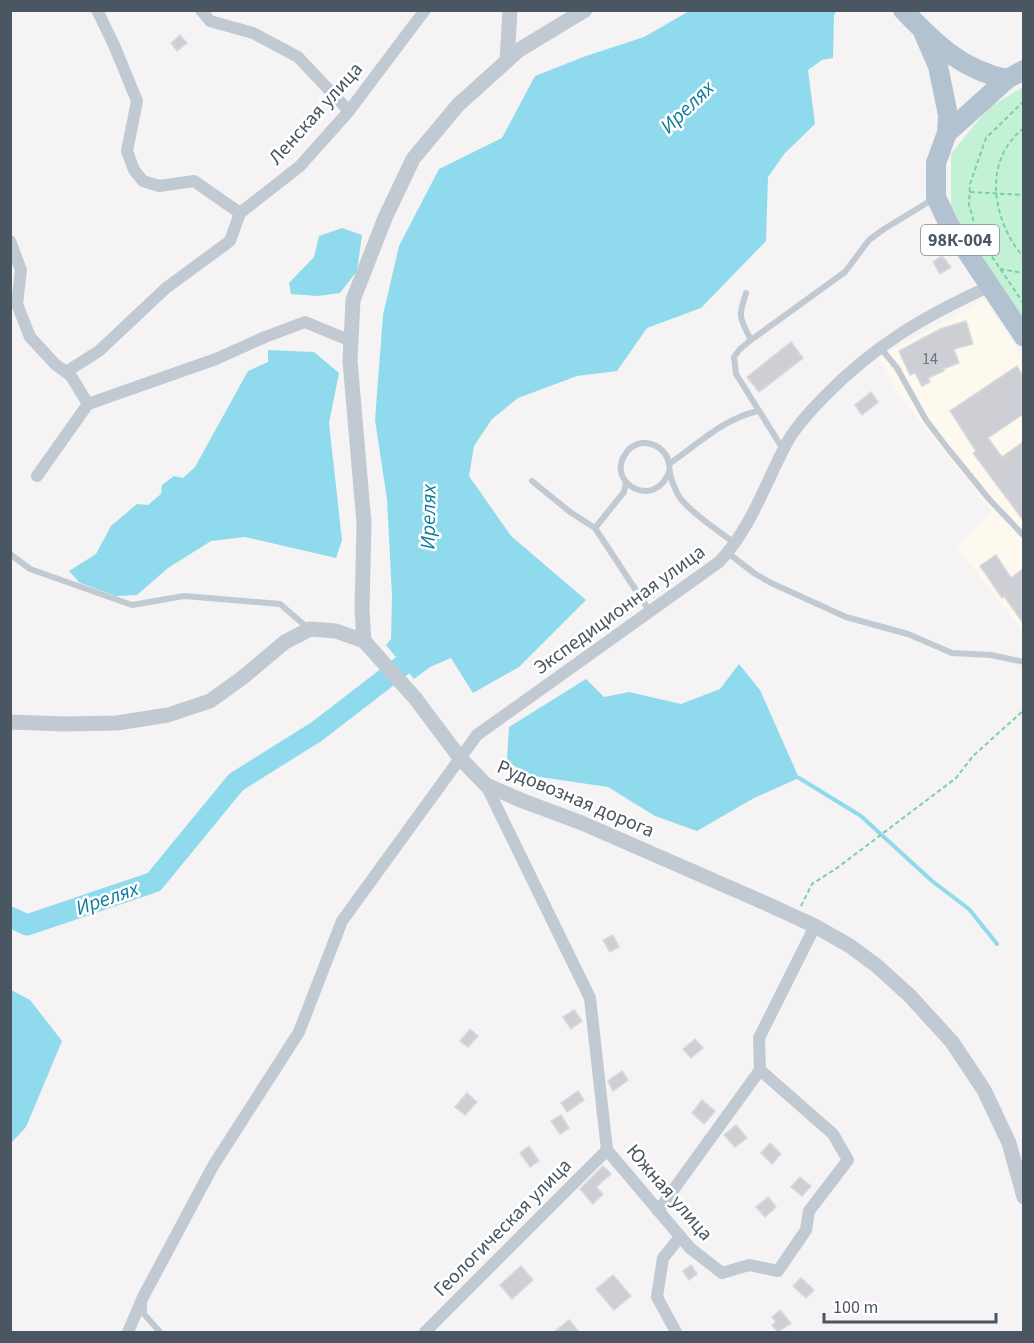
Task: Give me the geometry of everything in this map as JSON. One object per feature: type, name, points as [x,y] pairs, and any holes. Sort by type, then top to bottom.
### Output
[{"type":"main road","name":"98К-004","points":[[906,12],[924,34],[969,67],[981,72],[1015,74]]},
{"type":"main road","name":"98К-004","points":[[924,34],[938,66],[948,115],[947,133],[936,163],[936,197],[950,225],[995,278],[1023,337]]},
{"type":"main road","name":"98К-004","points":[[947,133],[1015,74]]},
{"type":"street","points":[[66,372],[99,351],[166,288],[230,241],[240,213],[194,181],[159,186],[143,181],[134,170],[127,151],[137,101],[97,10]]},
{"type":"street","points":[[201,10],[210,21],[253,33],[298,57],[349,111]]},
{"type":"street","name":"Ленская улица","points":[[240,213],[300,166],[349,111],[425,10]]},
{"type":"street","points":[[507,60],[510,10]]},
{"type":"street","points":[[364,641],[362,609],[364,524],[350,361],[353,300],[385,218],[413,159],[458,105],[507,60],[519,50],[585,10]]},
{"type":"street","points":[[10,241],[21,270],[17,304],[30,337],[55,364],[71,376],[88,404]]},
{"type":"street","name":"Экспедиционная улица","points":[[128,1332],[143,1297],[213,1166],[299,1032],[342,921],[477,735],[649,610],[707,572],[731,548],[742,532],[784,450],[804,417],[843,378],[880,346],[995,278]]},
{"type":"street","points":[[37,476],[88,404],[216,359],[265,336],[305,322],[351,341]]},
{"type":"street","points":[[10,722],[117,723],[168,715],[210,701],[285,642],[310,630]]},
{"type":"street","name":"Рудовозная дорога","points":[[310,630],[336,631],[364,641],[405,686],[460,758],[486,785],[582,823],[816,926],[850,946],[877,966],[910,996],[952,1042],[984,1090],[1009,1143],[1023,1197]]},
{"type":"street","name":"Южная улица","points":[[486,785],[590,998],[607,1150],[690,1248],[722,1273],[749,1265],[778,1271],[806,1230],[809,1211],[848,1160],[833,1134],[760,1070]]},
{"type":"street","points":[[658,1210],[760,1070],[759,1038],[816,926]]},
{"type":"street","name":"Геологическая улица","points":[[425,1332],[607,1150]]},
{"type":"street","points":[[676,1332],[657,1297],[663,1258],[680,1237]]},
{"type":"lane","points":[[784,450],[736,374],[734,357],[751,340],[845,272],[869,240],[936,197]]},
{"type":"lane","points":[[746,293],[739,313],[751,340]]},
{"type":"lane","points":[[880,346],[897,368],[922,413],[949,450],[1023,536]]},
{"type":"lane","points":[[758,411],[734,418],[713,431],[669,468],[666,479],[655,490],[639,491],[626,483],[622,476],[622,461],[625,454],[636,445],[643,443],[657,446],[663,451],[669,468],[680,498],[762,578],[846,617],[908,634],[952,653],[991,655],[1023,662]]},
{"type":"lane","points":[[532,481],[570,512],[595,528],[649,610]]},
{"type":"lane","points":[[595,528],[624,492],[626,483]]},
{"type":"lane","points":[[10,554],[30,570],[132,605],[184,596],[280,604],[310,630]]},
{"type":"lane","points":[[143,1297],[144,1314],[160,1332]]},
{"type":"path","points":[[1023,101],[986,138],[970,184],[969,205],[978,236],[995,278],[1023,304]]},
{"type":"path","points":[[1023,128],[1001,155],[995,185],[995,193],[1008,236],[1023,258]]},
{"type":"path","points":[[970,192],[1023,195]]},
{"type":"path","points":[[995,278],[1023,273]]},
{"type":"path","points":[[804,902],[812,884],[837,868],[956,778],[973,756],[1023,710]]},
{"type":"shaded area","points":[[984,299],[1023,357],[1023,631],[957,548],[992,511],[897,392],[878,358]]},
{"type":"green space","points":[[1023,87],[1023,325],[951,215],[951,154],[988,108]]},
{"type":"water","points":[[691,10],[836,11],[833,58],[822,60],[808,70],[815,124],[785,153],[768,177],[766,241],[701,308],[647,328],[617,371],[577,376],[518,398],[492,419],[474,446],[469,476],[511,536],[586,600],[519,667],[473,693],[451,658],[430,667],[414,679],[386,645],[391,639],[392,596],[387,499],[375,420],[383,315],[399,246],[439,169],[502,138],[535,76],[644,37]]},
{"type":"water","points":[[342,228],[362,235],[357,271],[340,293],[318,296],[291,294],[289,283],[314,257],[319,236]]},
{"type":"water","points":[[268,350],[314,352],[339,373],[329,423],[342,540],[336,558],[245,537],[211,541],[168,568],[137,595],[116,596],[80,583],[69,571],[96,554],[111,526],[137,504],[148,505],[161,494],[162,485],[174,476],[183,478],[195,467],[248,371],[268,362]]},
{"type":"water","points":[[739,664],[760,690],[799,778],[754,798],[697,831],[655,816],[608,787],[526,775],[507,760],[509,727],[586,679],[604,697],[629,692],[681,704],[720,689]]},
{"type":"water","points":[[11,990],[30,1000],[62,1041],[26,1127],[11,1143]]},
{"type":"building","points":[[180,35],[187,43],[177,51],[171,43]]},
{"type":"building","points":[[942,256],[951,267],[940,274],[933,262]]},
{"type":"building","points":[[966,321],[973,344],[954,349],[959,363],[928,378],[930,382],[922,386],[915,373],[910,375],[899,351],[940,329]]},
{"type":"building","points":[[791,342],[803,358],[759,392],[747,377]]},
{"type":"building","points":[[1017,366],[1023,377],[1023,414],[988,438],[1002,457],[1023,442],[1023,520],[973,453],[976,451],[950,411]]},
{"type":"building","points":[[871,392],[878,402],[862,415],[855,405]]},
{"type":"building","points":[[996,555],[1011,578],[1023,569],[1023,623],[980,566]]},
{"type":"building","points":[[613,935],[619,947],[610,952],[603,940]]},
{"type":"building","points":[[574,1010],[582,1021],[571,1029],[563,1017]]},
{"type":"building","points":[[470,1029],[478,1036],[468,1047],[460,1041]]},
{"type":"building","points":[[695,1039],[703,1048],[691,1058],[683,1049]]},
{"type":"building","points":[[622,1071],[628,1080],[613,1091],[608,1081]]},
{"type":"building","points":[[578,1091],[584,1100],[567,1112],[561,1103]]},
{"type":"building","points":[[467,1093],[477,1102],[465,1115],[455,1107]]},
{"type":"building","points":[[702,1100],[715,1111],[704,1124],[692,1113]]},
{"type":"building","points":[[561,1115],[569,1128],[560,1134],[551,1121]]},
{"type":"building","points":[[736,1125],[747,1138],[735,1147],[724,1135]]},
{"type":"building","points":[[770,1143],[781,1154],[772,1164],[761,1153]]},
{"type":"building","points":[[529,1146],[539,1161],[530,1167],[520,1153]]},
{"type":"building","points":[[603,1166],[611,1174],[596,1187],[603,1194],[593,1204],[580,1189]]},
{"type":"building","points":[[800,1177],[811,1186],[802,1196],[791,1187]]},
{"type":"building","points":[[768,1197],[776,1207],[765,1217],[756,1207]]},
{"type":"building","points":[[691,1265],[697,1274],[689,1280],[683,1271]]},
{"type":"building","points":[[521,1266],[533,1280],[512,1299],[500,1285]]},
{"type":"building","points":[[613,1275],[631,1296],[614,1310],[596,1289]]},
{"type":"building","points":[[801,1278],[814,1290],[806,1298],[793,1286]]},
{"type":"building","points":[[780,1310],[791,1323],[778,1332],[772,1325],[776,1322],[772,1317]]},
{"type":"building","points":[[569,1320],[579,1332],[554,1332]]},
{"type":"waterway","name":"Ирелях","points":[[10,917],[27,925],[154,882],[236,782],[316,732],[423,647]]},
{"type":"waterway","points":[[799,778],[861,816],[932,881],[969,909],[997,944]]}]
